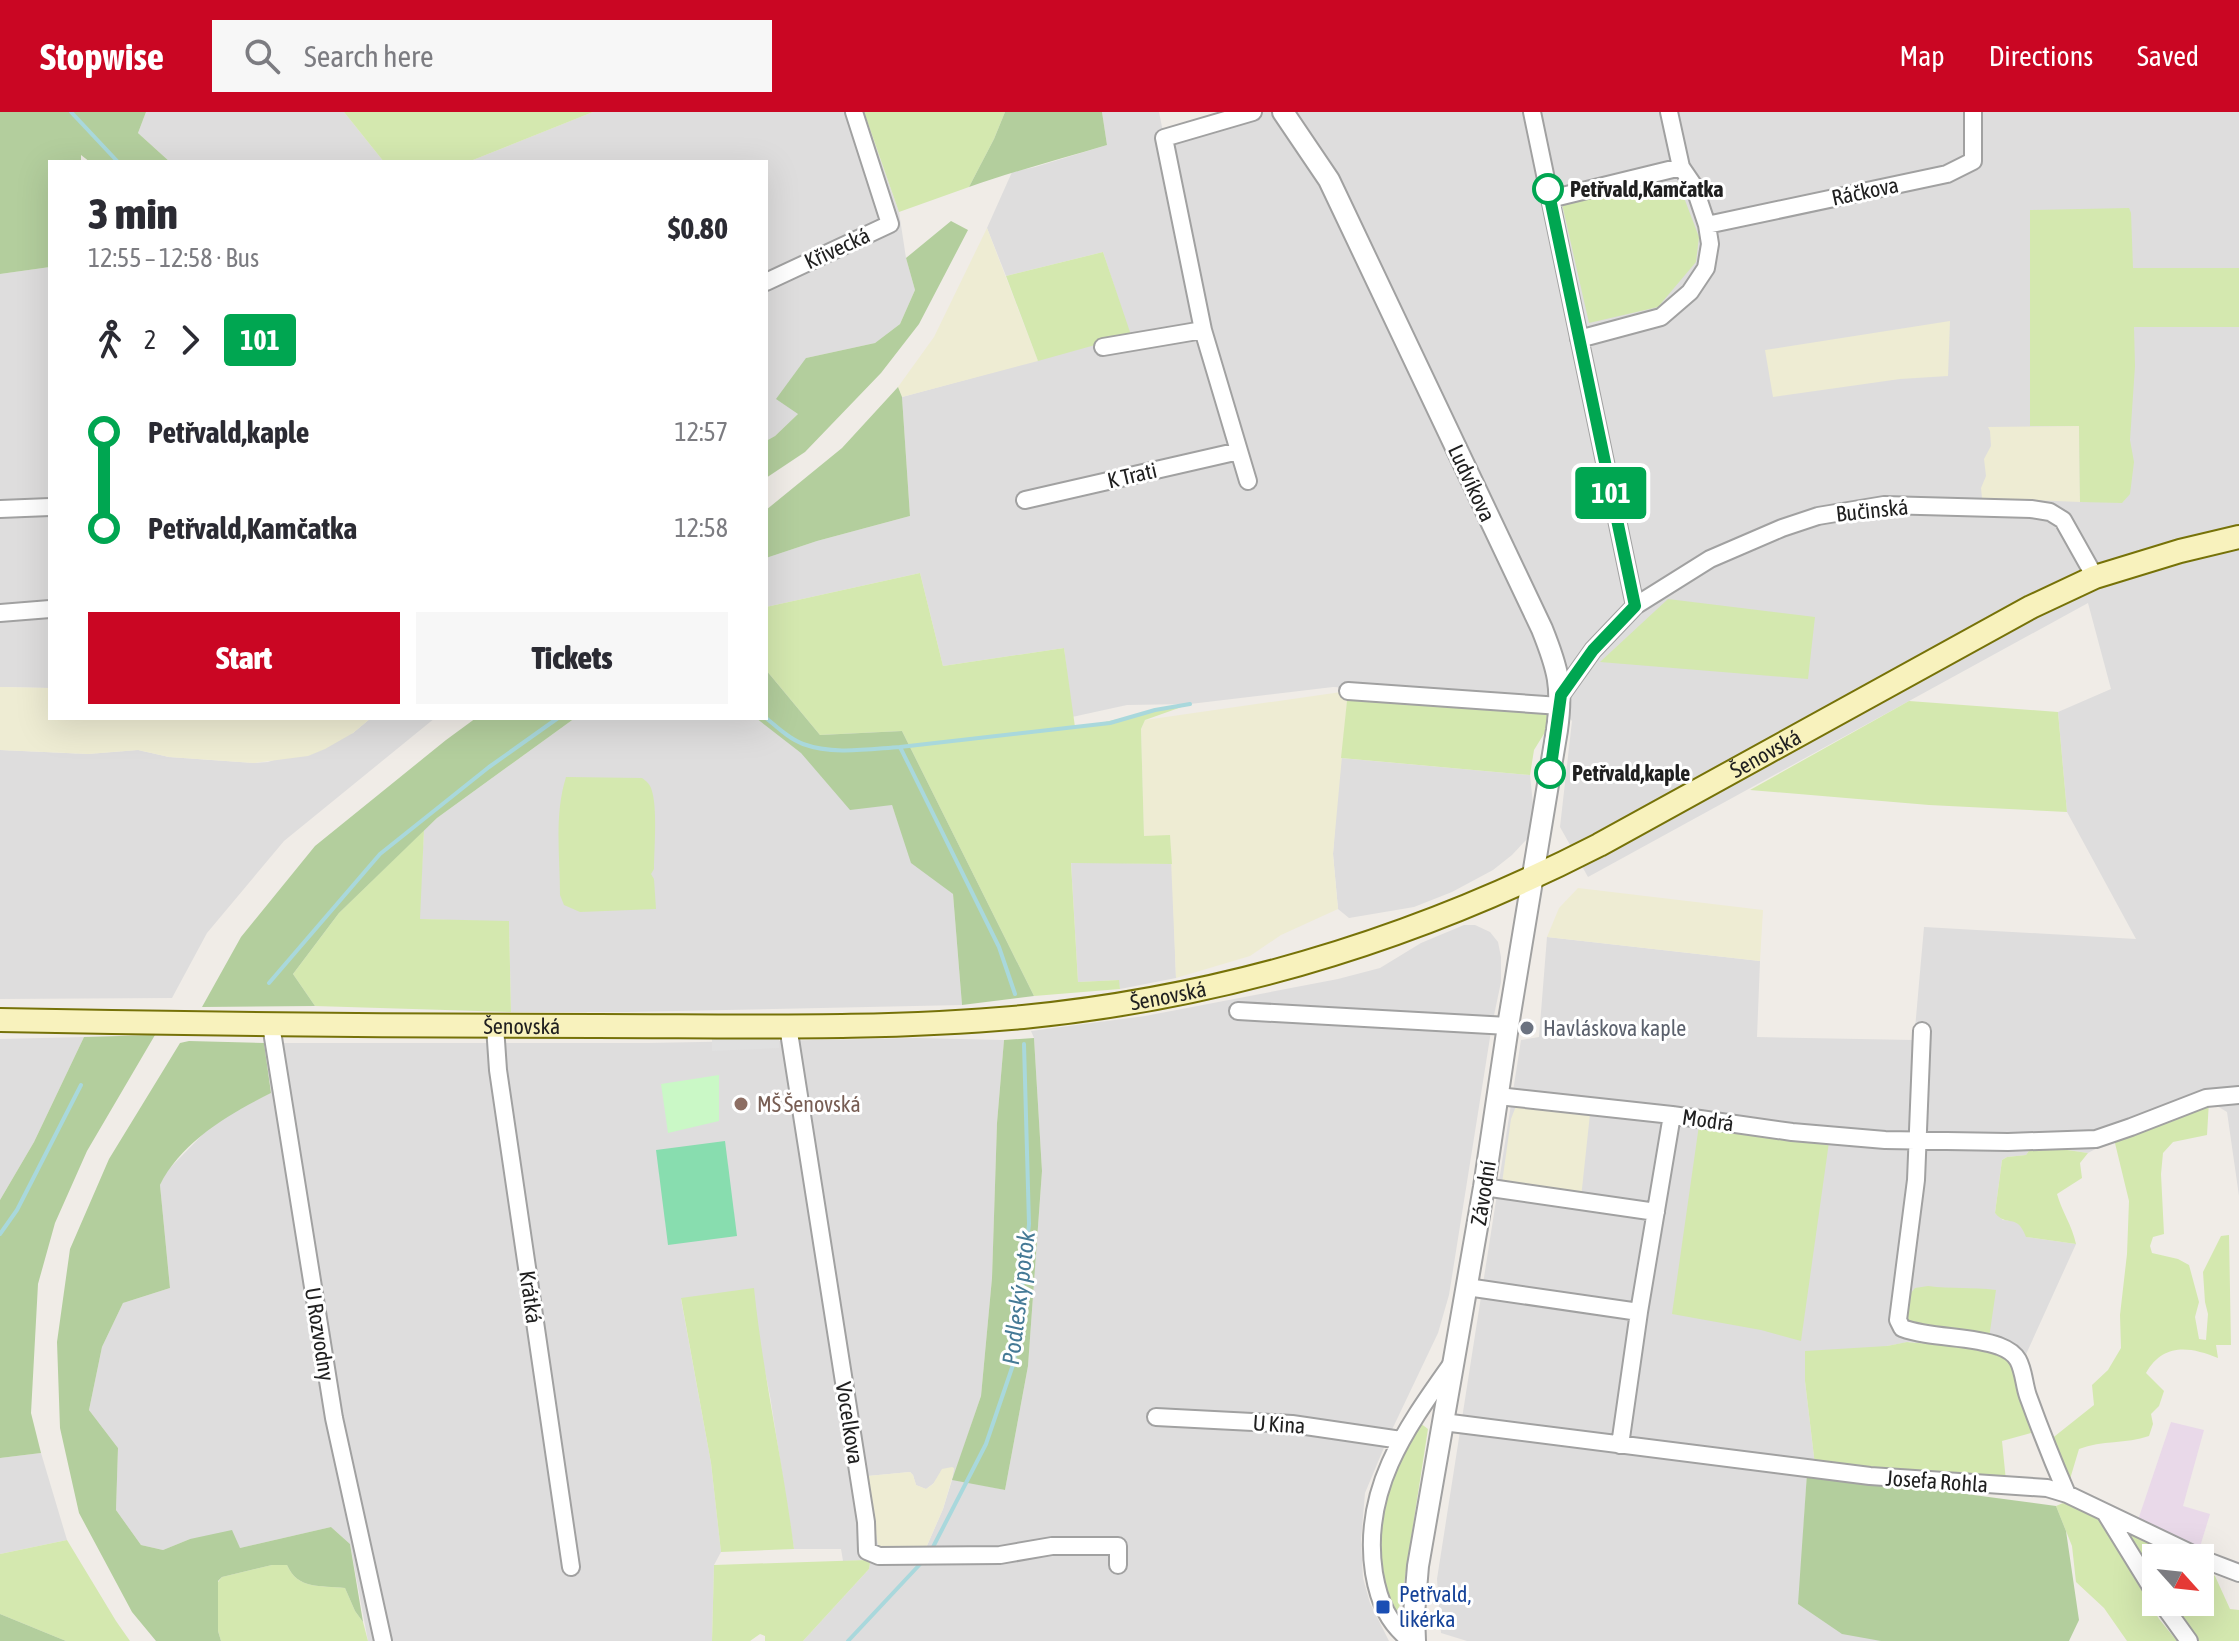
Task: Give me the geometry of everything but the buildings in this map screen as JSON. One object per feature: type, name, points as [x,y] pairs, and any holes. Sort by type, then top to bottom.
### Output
[{"type":"main road","name":"Šenovská","points":[[0,1020],[271,1025],[788,1026],[996,1019],[1074,1011],[1147,1000],[1246,979],[1346,951],[1450,914],[1533,879],[2031,607],[2095,577],[2239,537]]},
{"type":"street","name":"Křivecká","points":[[768,281],[890,224],[854,112]]},
{"type":"street","points":[[1248,481],[1203,330],[1164,138],[1253,112]]},
{"type":"street","name":"Ludvíkova","points":[[1283,112],[1329,180],[1555,662],[1560,701],[1533,879]]},
{"type":"street","points":[[1532,112],[1635,606]]},
{"type":"street","points":[[1579,339],[1661,317],[1690,292],[1706,268],[1710,244],[1707,225],[1694,186],[1681,167],[1669,112]]},
{"type":"street","name":"Ráčkova","points":[[1707,225],[1947,174],[1973,161],[1973,112]]},
{"type":"street","points":[[1550,199],[1681,167]]},
{"type":"street","points":[[1103,347],[1203,330]]},
{"type":"street","name":"K Trati","points":[[1025,500],[1239,451]]},
{"type":"street","name":"Bučinská","points":[[1560,701],[1593,650],[1635,606],[1695,567],[1746,542],[1818,516],[1884,505],[2050,512],[2066,524],[2095,577]]},
{"type":"street","points":[[0,509],[48,507]]},
{"type":"street","points":[[0,613],[48,609]]},
{"type":"street","points":[[1348,691],[1560,701]]},
{"type":"street","name":"Závodní","points":[[1413,1641],[1416,1575],[1484,1187],[1533,879]]},
{"type":"street","points":[[1238,1011],[1508,1026]]},
{"type":"street","name":"U Rozvodny","points":[[271,1025],[334,1418],[383,1641]]},
{"type":"street","name":"Krátká","points":[[495,1026],[498,1070],[571,1567]]},
{"type":"street","name":"Vocelkova","points":[[788,1026],[866,1522],[867,1551],[879,1556],[1000,1555],[1052,1546],[1118,1546],[1118,1565]]},
{"type":"street","points":[[1922,1031],[1916,1180],[1898,1320],[1902,1328],[1917,1334],[1976,1340],[2013,1352],[2067,1494]]},
{"type":"street","name":"Modrá","points":[[1498,1096],[1792,1132],[1918,1142],[2008,1142],[2096,1139],[2206,1098],[2239,1095]]},
{"type":"street","points":[[1620,1445],[1672,1115]]},
{"type":"street","points":[[1484,1187],[1656,1212]]},
{"type":"street","points":[[1467,1287],[1639,1312]]},
{"type":"street","name":"Závodní","points":[[1413,1641],[1394,1625],[1383,1607],[1371,1552],[1372,1523],[1378,1493],[1401,1440],[1416,1413],[1454,1360]]},
{"type":"street","name":"U Kina","points":[[1156,1417],[1292,1424],[1401,1440]]},
{"type":"street","name":"Josefa Rohla","points":[[1443,1422],[1870,1476],[2047,1488],[2067,1494],[2239,1573]]},
{"type":"street","points":[[2106,1514],[2142,1572]]},
{"type":"street","points":[[2171,1616],[2189,1641]]},
{"type":"shaded area","points":[[146,112],[344,112],[382,160],[168,160],[138,133]]},
{"type":"shaded area","points":[[593,112],[864,112],[899,212],[915,290],[900,324],[875,343],[806,358],[798,414],[768,440],[768,160],[473,160]]},
{"type":"shaded area","points":[[1102,112],[1159,112],[1164,137],[1263,112],[2239,112],[2239,1196],[2227,1112],[2209,1101],[2114,1139],[2088,1153],[2033,1145],[2026,1155],[2002,1160],[1995,1213],[2003,1220],[2016,1221],[2027,1237],[2076,1244],[2018,1372],[1973,1349],[1908,1342],[1887,1346],[1805,1381],[1815,1465],[1807,1473],[1803,1536],[1881,1641],[1467,1641],[1441,1633],[1437,1579],[1521,1040],[1539,1037],[1547,937],[1760,961],[1757,1037],[1914,1040],[1924,927],[2136,939],[2067,812],[2058,712],[2111,689],[2088,603],[1588,877],[1560,827],[1572,721],[1551,699],[1333,687],[1190,704],[1127,705],[1072,717],[1064,648],[943,666],[920,573],[768,607],[768,557],[910,516],[902,397],[1130,335],[1103,252],[1006,276],[987,228],[1012,172],[1107,145]]},
{"type":"shaded area","points":[[987,228],[1038,361],[902,397],[898,387],[934,337]]},
{"type":"shaded area","points":[[48,267],[48,688],[0,687],[0,274]]},
{"type":"shaded area","points":[[1950,321],[1948,376],[1900,379],[1773,397],[1765,350]]},
{"type":"shaded area","points":[[2079,426],[2080,502],[1982,498],[1981,488],[1986,476],[1984,459],[1991,446],[1988,427]]},
{"type":"shaded area","points":[[0,687],[48,688],[48,720],[369,720],[353,733],[308,756],[254,763],[169,757],[138,750],[88,754],[0,750]]},
{"type":"shaded area","points":[[1348,691],[1333,854],[1338,909],[1281,935],[1250,956],[1176,978],[1170,836],[1144,836],[1141,729],[1145,720]]},
{"type":"shaded area","points":[[369,720],[433,720],[284,841],[207,933],[172,998],[0,999],[0,750],[88,754],[138,750],[169,757],[254,763],[268,762],[353,733]]},
{"type":"shaded area","points":[[572,720],[759,720],[892,805],[912,862],[953,894],[962,1005],[511,1012],[509,922],[419,919],[424,830]]},
{"type":"shaded area","points":[[1340,758],[1530,775],[1534,814],[1527,839],[1493,870],[1452,892],[1414,907],[1349,918],[1338,909],[1333,854]]},
{"type":"shaded area","points":[[1071,862],[1172,864],[1176,978],[1120,989],[1118,980],[1078,982]]},
{"type":"shaded area","points":[[1578,888],[1763,910],[1760,961],[1547,937],[1559,908]]},
{"type":"shaded area","points":[[1464,925],[1475,925],[1490,932],[1498,942],[1501,982],[1449,1295],[1438,1333],[1365,1493],[1361,1540],[1363,1578],[1370,1603],[1389,1641],[803,1641],[869,1569],[870,1563],[867,1560],[843,1561],[841,1549],[794,1549],[753,1289],[681,1299],[711,1463],[721,1552],[714,1565],[712,1641],[368,1641],[350,1544],[331,1527],[240,1548],[190,1539],[163,1550],[141,1545],[116,1510],[118,1448],[89,1410],[102,1347],[123,1303],[170,1288],[160,1185],[167,1171],[206,1131],[236,1110],[271,1093],[264,1043],[1004,1040],[997,1123],[992,1278],[981,1396],[953,1479],[1005,1490],[1028,1366],[1042,1171],[1034,1038],[1031,1031],[1145,1016],[1338,979],[1380,968],[1421,943]],"holes":[[[954,1468],[926,1548],[868,1476],[910,1472],[916,1485],[926,1489]]]},
{"type":"shaded area","points":[[779,1036],[779,1048],[712,1051],[712,1037]]},
{"type":"shaded area","points":[[84,1037],[34,1142],[0,1200],[0,1039]]},
{"type":"shaded area","points":[[1516,1106],[1590,1114],[1581,1198],[1502,1183],[1511,1119]]},
{"type":"shaded area","points":[[2171,1422],[2204,1430],[2183,1506],[2210,1514],[2201,1544],[2187,1544],[2138,1520]]},
{"type":"shaded area","points":[[41,1453],[67,1540],[0,1554],[0,1458]]},
{"type":"shaded area","points":[[952,1467],[953,1475],[943,1509],[926,1548],[885,1549],[878,1545],[866,1479],[868,1476],[910,1472],[916,1485],[926,1489],[942,1469]]},
{"type":"green space","points":[[0,112],[146,112],[138,133],[168,160],[87,160],[81,155],[81,160],[48,160],[48,267],[0,274]]},
{"type":"green space","points":[[344,112],[593,112],[473,160],[382,160]]},
{"type":"green space","points":[[864,112],[1005,112],[969,187],[899,212]]},
{"type":"green space","points":[[1005,112],[1102,112],[1107,145],[969,187]]},
{"type":"green space","points":[[1678,182],[1699,237],[1696,262],[1658,307],[1589,323],[1562,204]]},
{"type":"green space","points":[[2129,208],[2133,268],[2239,268],[2239,327],[2134,327],[2130,440],[2134,462],[2130,494],[2122,503],[2080,502],[2079,426],[2030,426],[2030,210]]},
{"type":"green space","points":[[951,221],[968,230],[919,324],[881,373],[805,452],[768,477],[768,440],[798,414],[776,399],[806,358],[875,343],[900,324],[915,290],[906,258]]},
{"type":"green space","points":[[1103,252],[1131,335],[1038,361],[1006,276]]},
{"type":"green space","points":[[898,387],[902,397],[910,516],[768,557],[768,508],[842,448]]},
{"type":"green space","points":[[920,573],[943,666],[1064,648],[1075,727],[1190,704],[1145,720],[1141,729],[1144,836],[1170,835],[1172,864],[1071,863],[1078,982],[1119,980],[1120,989],[1034,996],[902,731],[820,735],[768,672],[768,607]]},
{"type":"green space","points":[[1668,599],[1815,617],[1808,679],[1600,662]]},
{"type":"green space","points":[[768,672],[820,735],[902,731],[1034,996],[962,1005],[953,894],[911,863],[892,805],[850,810],[801,753],[759,720],[768,720]]},
{"type":"green space","points":[[1348,691],[1551,710],[1547,729],[1534,750],[1530,775],[1341,758]]},
{"type":"green space","points":[[1909,701],[2058,712],[2067,812],[1929,805],[1750,790]]},
{"type":"green space","points":[[473,720],[572,720],[437,818],[339,913],[293,974],[315,1006],[202,1007],[241,937],[315,846]]},
{"type":"green space","points":[[566,777],[642,778],[649,785],[655,816],[654,869],[651,874],[656,909],[580,912],[564,905],[560,895],[558,836]]},
{"type":"green space","points":[[424,830],[420,919],[509,921],[511,1012],[315,1006],[293,974],[339,913]]},
{"type":"green space","points":[[155,1035],[87,1151],[55,1223],[38,1284],[31,1413],[41,1453],[0,1458],[0,1200],[34,1142],[84,1037]]},
{"type":"green space","points":[[1034,1038],[1042,1171],[1028,1366],[1005,1490],[952,1480],[981,1396],[992,1278],[997,1123],[1004,1040]]},
{"type":"green space","points":[[180,1043],[264,1043],[271,1093],[223,1120],[193,1143],[180,1155],[160,1185],[170,1288],[123,1303],[102,1347],[89,1410],[118,1448],[116,1510],[141,1545],[163,1550],[190,1539],[232,1530],[240,1548],[331,1527],[350,1544],[363,1622],[345,1588],[311,1585],[297,1579],[287,1565],[272,1565],[222,1577],[218,1581],[218,1631],[221,1641],[156,1641],[132,1612],[79,1513],[60,1428],[57,1342],[70,1249],[109,1159]]},
{"type":"green space","points":[[719,1075],[719,1121],[668,1133],[661,1084]]},
{"type":"green space","points":[[2209,1101],[2207,1135],[2173,1142],[2163,1153],[2164,1234],[2153,1237],[2150,1246],[2152,1253],[2189,1265],[2199,1302],[2195,1317],[2199,1339],[2206,1340],[2208,1314],[2203,1272],[2221,1236],[2229,1235],[2231,1345],[2216,1345],[2218,1358],[2187,1350],[2160,1356],[2146,1373],[2164,1391],[2159,1406],[2151,1414],[2153,1424],[2149,1436],[2079,1449],[2070,1479],[2050,1440],[2094,1405],[2092,1385],[2108,1370],[2121,1348],[2120,1315],[2129,1201],[2114,1139]]},
{"type":"green space","points":[[1699,1125],[1829,1142],[1801,1341],[1761,1330],[1672,1314]]},
{"type":"green space","points":[[725,1141],[737,1236],[668,1245],[656,1150]]},
{"type":"green space","points":[[2033,1145],[2088,1153],[2080,1163],[2082,1178],[2057,1194],[2076,1244],[2026,1237],[2019,1225],[1995,1213],[2002,1160],[2026,1155]]},
{"type":"green space","points":[[754,1288],[794,1549],[721,1552],[711,1463],[681,1298]]},
{"type":"green space","points":[[1915,1288],[1996,1290],[1989,1338],[1916,1332],[1904,1318],[1909,1295]]},
{"type":"green space","points":[[1907,1342],[1981,1350],[2008,1359],[2015,1366],[2023,1389],[2031,1433],[2002,1441],[2006,1481],[1815,1465],[1805,1381],[1805,1351]]},
{"type":"green space","points":[[1420,1423],[1428,1429],[1401,1603],[1397,1611],[1391,1607],[1381,1571],[1381,1515],[1398,1461]]},
{"type":"green space","points":[[1807,1473],[2056,1506],[2066,1531],[2079,1620],[2069,1641],[1881,1641],[1842,1634],[1798,1604]]},
{"type":"green space","points":[[2063,1503],[2091,1513],[2100,1521],[2142,1591],[2142,1616],[2157,1616],[2177,1641],[2127,1641],[2104,1608],[2076,1582],[2072,1546],[2056,1506]]},
{"type":"green space","points":[[2120,1527],[2157,1544],[2142,1544],[2142,1564]]},
{"type":"green space","points":[[67,1540],[130,1641],[66,1641],[0,1614],[0,1554]]},
{"type":"green space","points":[[867,1560],[869,1569],[803,1641],[765,1641],[765,1636],[760,1634],[750,1641],[712,1641],[714,1565]]},
{"type":"green space","points":[[272,1565],[287,1565],[297,1579],[311,1585],[345,1588],[363,1622],[368,1641],[221,1641],[218,1631],[218,1582],[222,1577]]},
{"type":"green space","points":[[2214,1575],[2230,1609],[2239,1610],[2239,1641],[2197,1641],[2177,1616],[2214,1616]]},
{"type":"green space","points":[[0,1614],[66,1641],[0,1641]]},
{"type":"waterway","name":"Podleský potok","points":[[71,112],[116,160]]},
{"type":"waterway","points":[[900,747],[1110,723],[1190,704]]},
{"type":"waterway","points":[[269,983],[380,854],[489,767],[555,720]]},
{"type":"waterway","name":"Podleský potok","points":[[768,720],[793,739],[815,747],[851,750],[900,747],[999,947],[1015,994]]},
{"type":"waterway","name":"Podleský potok","points":[[931,1551],[986,1444],[1014,1362],[1029,1224],[1024,1044]]},
{"type":"waterway","points":[[0,1234],[17,1210],[81,1085]]},
{"type":"waterway","name":"Podleský potok","points":[[848,1641],[923,1561]]},
{"type":"bus line","name":"101","points":[[1548,189],[1635,606],[1580,665],[1561,695],[1550,773]]},
{"type":"place","name":"Petřvald,Kamčatka","points":[[1548,189]]},
{"type":"place","name":"Petřvald,kaple","points":[[1550,773]]},
{"type":"place","name":"Havláskova kaple","points":[[1527,1028]]},
{"type":"place","name":"MŠ Šenovská","points":[[741,1104]]},
{"type":"place","name":"Petřvald, likérka","points":[[1383,1607]]}]
